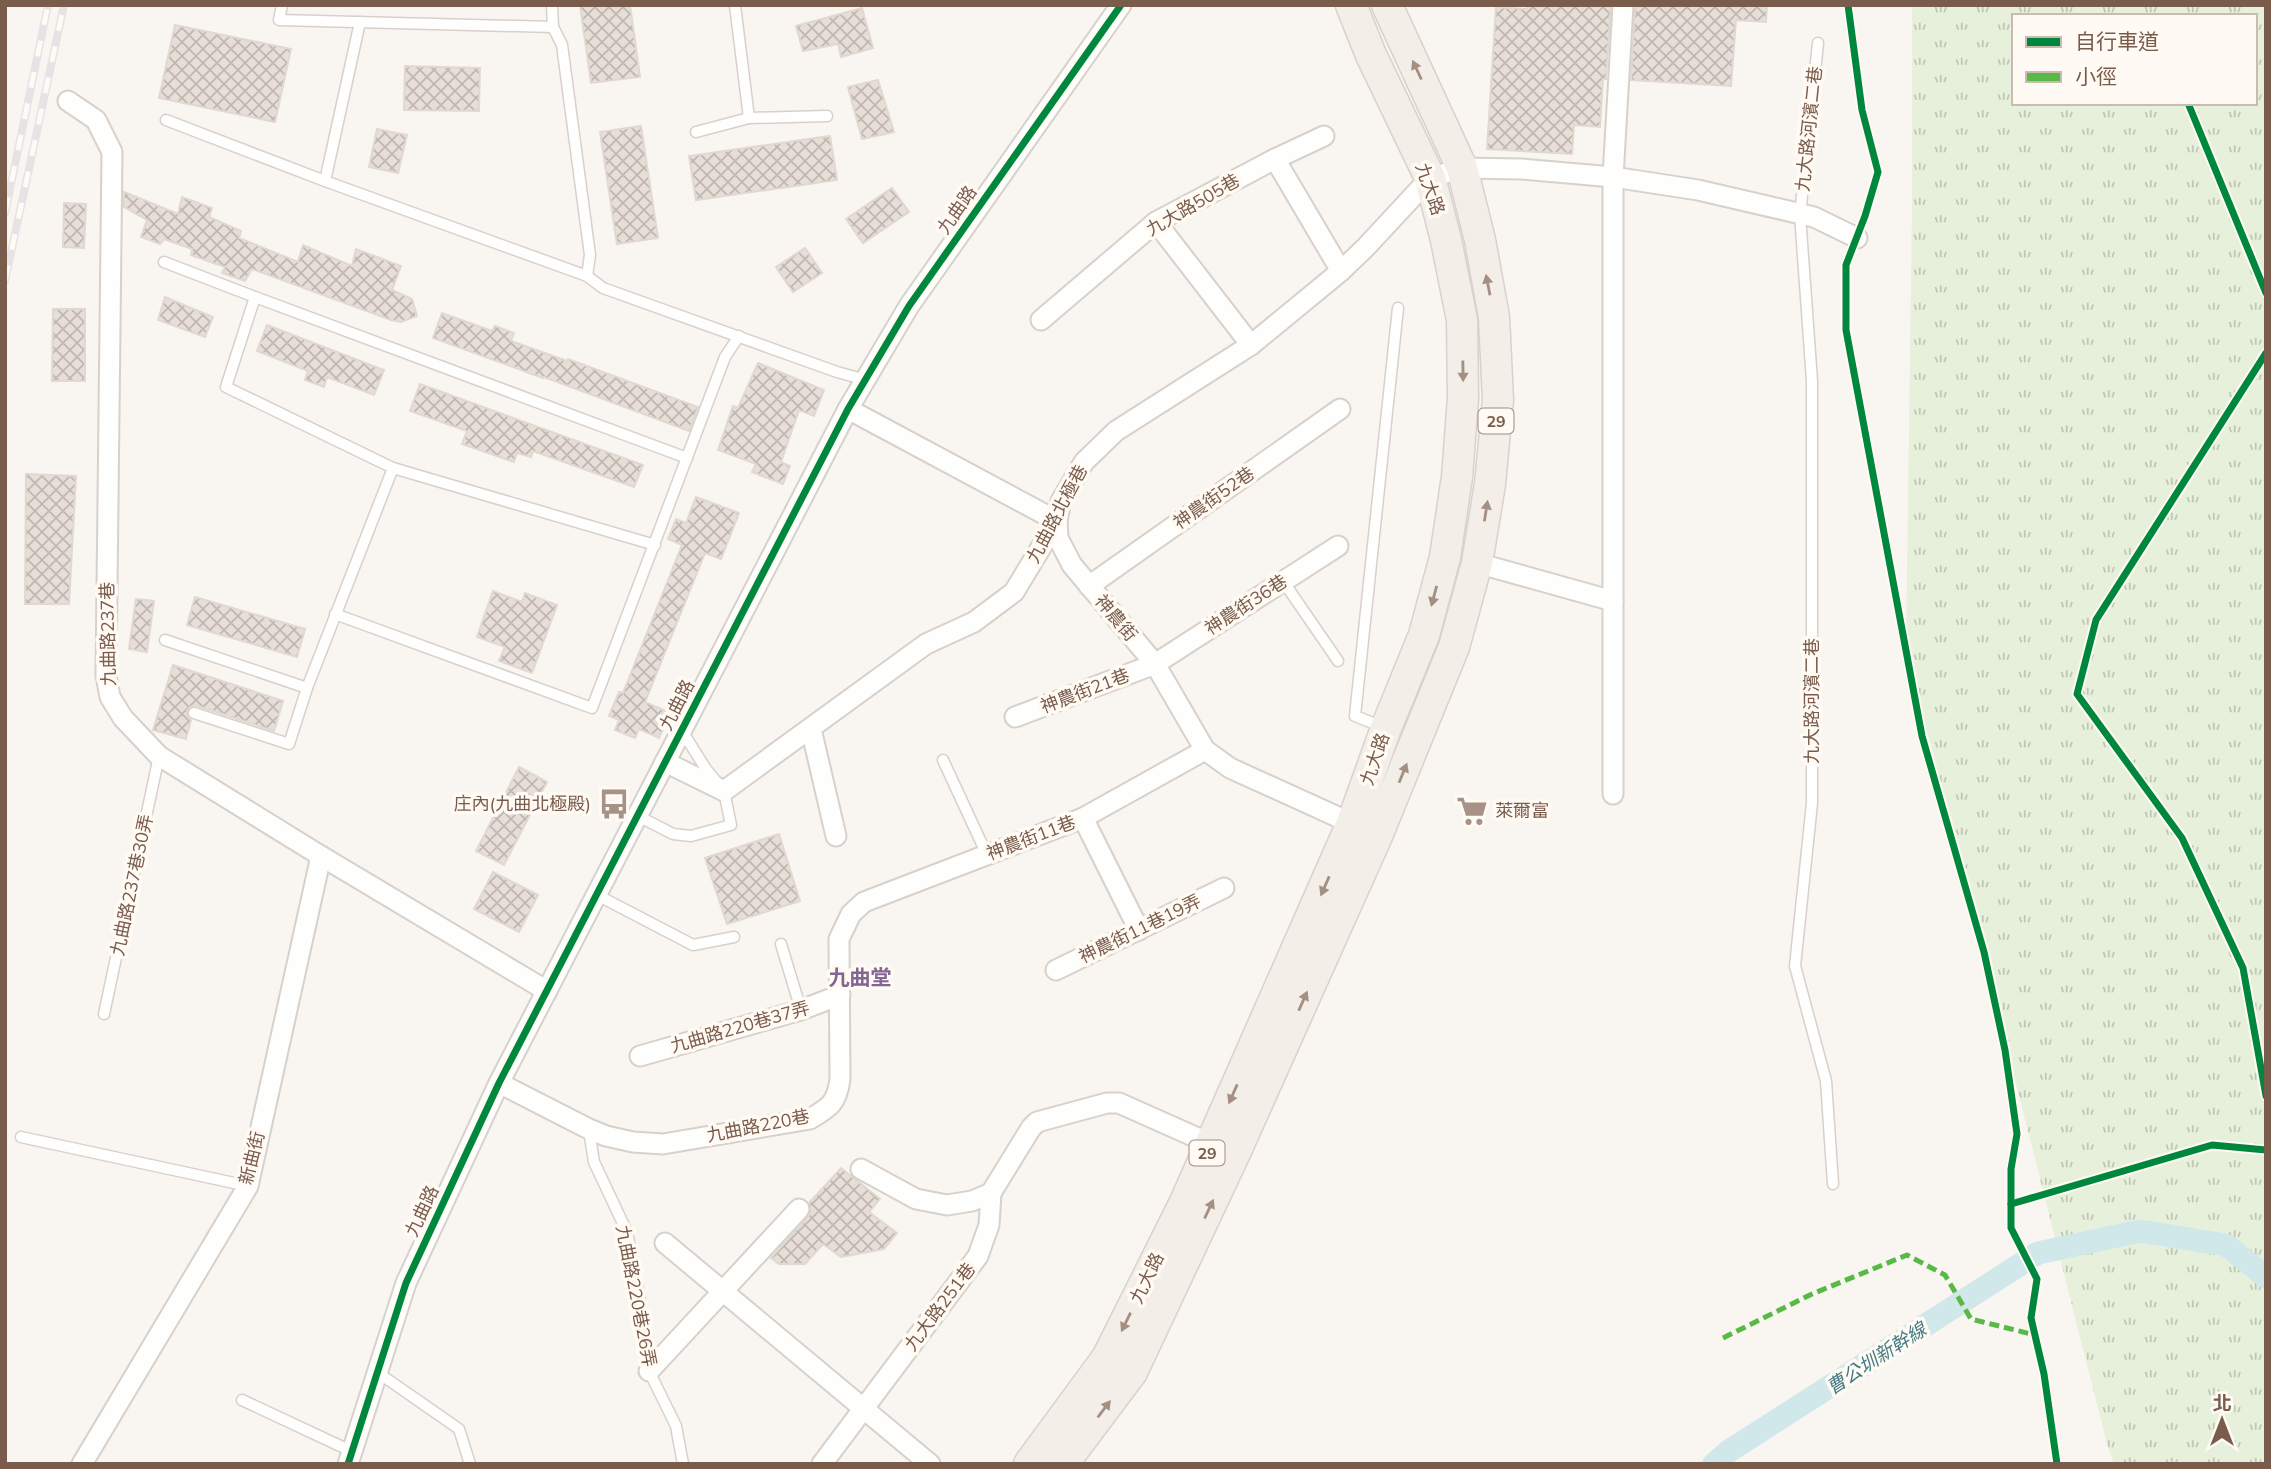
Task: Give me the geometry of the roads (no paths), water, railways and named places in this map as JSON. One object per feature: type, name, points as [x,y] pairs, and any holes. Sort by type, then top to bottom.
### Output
[{"type":"main road","name":"九大路","points":[[1063,1464],[1132,1372],[1235,1153],[1365,830],[1386,728],[1424,635],[1445,557],[1457,477],[1464,398],[1462,320],[1430,178],[1371,55],[1351,5]]},
{"type":"main road","name":"九大路","points":[[1029,1464],[1108,1358],[1454,647],[1477,563],[1490,484],[1497,386],[1494,317],[1480,240],[1462,168],[1387,5]]},
{"type":"street","name":"九曲路","points":[[349,1457],[406,1283],[499,1083],[848,409],[909,306],[1121,5]]},
{"type":"street","points":[[1613,794],[1613,177],[1623,5]]},
{"type":"street","name":"九曲路237巷","points":[[68,101],[96,120],[112,152],[106,675],[110,697],[123,718],[159,756],[547,991]]},
{"type":"street","name":"九大路505巷","points":[[1041,320],[1156,222],[1324,136]]},
{"type":"street","points":[[1275,159],[1340,271]]},
{"type":"street","name":"九大路河濱二巷","points":[[1430,178],[1462,168],[1522,169],[1613,177],[1698,190],[1814,217],[1857,237]]},
{"type":"street","name":"九曲路北極巷","points":[[724,791],[926,645],[974,622],[1014,592],[1056,521],[1061,501],[1083,462],[1116,430],[1251,345],[1366,247],[1430,178]]},
{"type":"street","points":[[1156,222],[1251,345]]},
{"type":"street","points":[[848,409],[1056,521]]},
{"type":"street","name":"神農街52巷","points":[[1089,586],[1340,409]]},
{"type":"street","name":"神農街","points":[[1056,521],[1058,538],[1072,565],[1154,664],[1205,750],[1230,768],[1365,830]]},
{"type":"street","name":"神農街36巷","points":[[1154,664],[1338,546]]},
{"type":"street","points":[[1477,563],[1613,601]]},
{"type":"street","name":"神農街21巷","points":[[1016,717],[1154,664]]},
{"type":"street","points":[[811,729],[836,836]]},
{"type":"street","name":"神農街11巷","points":[[851,914],[864,902],[1083,818],[1205,750]]},
{"type":"street","points":[[665,762],[724,791]]},
{"type":"street","points":[[1083,818],[1139,930]]},
{"type":"street","name":"新曲街","points":[[83,1463],[248,1186],[321,856]]},
{"type":"street","name":"神農街11巷19弄","points":[[1056,970],[1224,888]]},
{"type":"street","name":"九曲路220巷","points":[[499,1083],[589,1129],[633,1142],[663,1144],[810,1119],[828,1108],[838,1096],[839,940],[851,914]]},
{"type":"street","name":"九曲路220巷37弄","points":[[640,1056],[802,1010],[840,995]]},
{"type":"street","points":[[861,1169],[916,1199],[947,1205],[972,1201],[991,1194],[1037,1122],[1107,1103],[1119,1103],[1211,1144]]},
{"type":"street","name":"九大路251巷","points":[[822,1464],[978,1256],[989,1225],[991,1194]]},
{"type":"street","points":[[649,1371],[799,1209]]},
{"type":"street","points":[[665,1243],[930,1464]]},
{"type":"lane","points":[[282,5],[279,20],[553,27]]},
{"type":"lane","points":[[551,5],[553,27],[562,44],[585,215],[590,255],[587,276]]},
{"type":"lane","points":[[735,5],[749,118]]},
{"type":"lane","points":[[325,181],[360,22]]},
{"type":"lane","name":"九大路河濱二巷","points":[[1818,43],[1800,215],[1812,381],[1812,803],[1795,966],[1826,1081],[1833,1184]]},
{"type":"lane","points":[[696,132],[749,118],[827,116]]},
{"type":"lane","points":[[166,120],[587,276],[603,288],[866,380]]},
{"type":"lane","points":[[164,262],[687,458]]},
{"type":"lane","points":[[256,297],[226,387],[393,468],[655,545]]},
{"type":"lane","points":[[1386,728],[1355,716],[1398,308]]},
{"type":"lane","points":[[335,614],[592,708],[724,356],[739,336]]},
{"type":"lane","points":[[194,713],[289,744],[307,688],[393,468]]},
{"type":"lane","points":[[1283,582],[1338,661]]},
{"type":"lane","points":[[165,640],[307,688]]},
{"type":"lane","points":[[638,816],[673,834],[691,836],[731,825],[724,791],[706,769],[682,730]]},
{"type":"lane","name":"九曲路237巷30弄","points":[[104,1014],[159,756]]},
{"type":"lane","points":[[943,760],[987,855]]},
{"type":"lane","points":[[597,895],[693,945],[734,937]]},
{"type":"lane","points":[[781,944],[802,1010]]},
{"type":"lane","name":"九曲路220巷26弄","points":[[589,1129],[594,1161],[627,1232],[644,1321],[649,1371],[676,1426],[683,1464]]},
{"type":"lane","points":[[21,1137],[248,1186]]},
{"type":"lane","points":[[377,1372],[459,1429],[470,1464]]},
{"type":"lane","points":[[242,1399],[349,1457]]},
{"type":"waterway","name":"曹公圳新幹線","points":[[1714,1464],[1729,1451],[2038,1253],[2140,1231],[2226,1245],[2266,1277]]},
{"type":"railway","points":[[5,213],[48,5]]},
{"type":"railway","points":[[5,281],[64,5]]},
{"type":"place","name":"庄內(九曲北極殿)","points":[[614,804]]},
{"type":"place","name":"萊爾富","points":[[1472,811]]},
{"type":"district","name":"九曲堂","points":[[860,978]]}]
